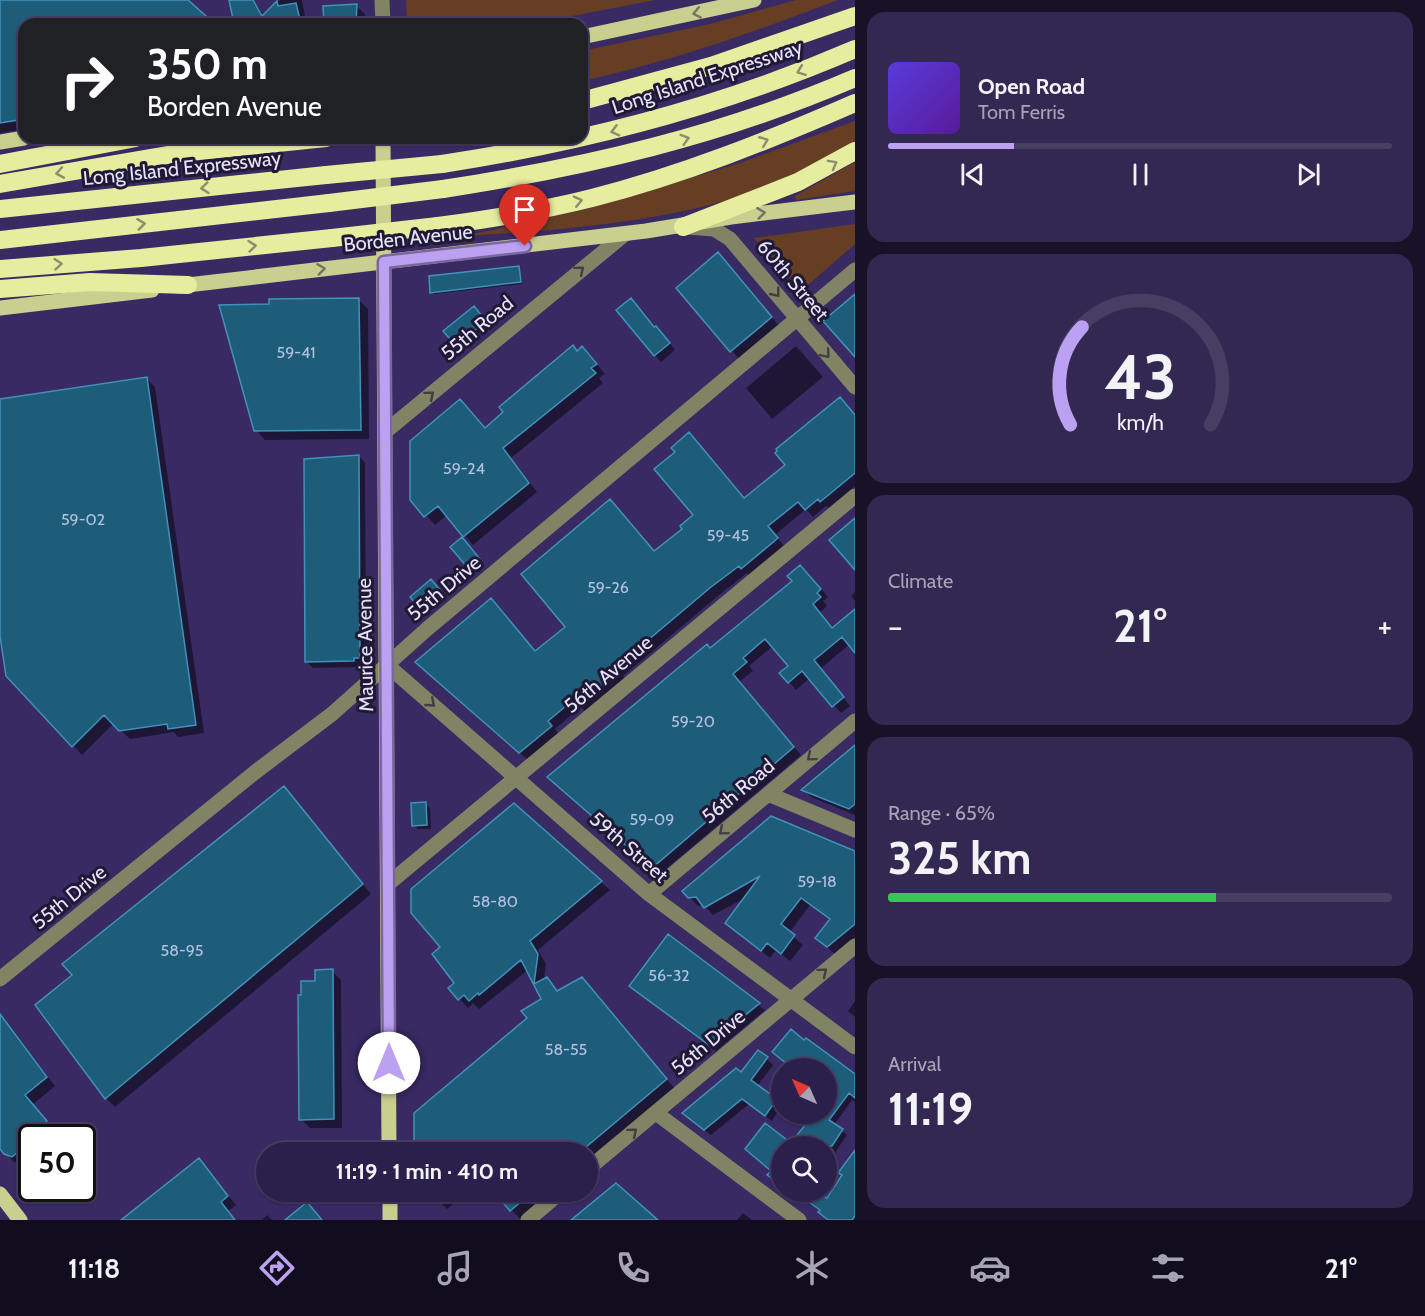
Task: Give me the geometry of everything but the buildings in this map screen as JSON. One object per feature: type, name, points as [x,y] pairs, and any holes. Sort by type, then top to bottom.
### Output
[{"type":"highway","points":[[588,98],[711,66],[855,16]]},
{"type":"highway","name":"Long Island Expressway","points":[[588,136],[665,117],[770,83],[855,49]]},
{"type":"highway","points":[[0,240],[443,189],[565,169],[642,151],[752,117],[855,78]]},
{"type":"highway","points":[[0,269],[141,258],[332,238],[438,226],[559,206],[631,187],[708,162],[855,103]]},
{"type":"highway","points":[[0,164],[105,144]]},
{"type":"highway","points":[[0,184],[179,153],[267,144]]},
{"type":"highway","name":"Long Island Expressway","points":[[0,210],[442,164],[558,144]]},
{"type":"highway","points":[[683,226],[798,182],[855,152]]},
{"type":"highway","points":[[0,289],[90,282],[188,285]]},
{"type":"main road","points":[[588,36],[754,0]]},
{"type":"main road","points":[[0,142],[18,139]]},
{"type":"main road","name":"Maurice Avenue","points":[[383,144],[389,1142]]},
{"type":"main road","name":"Borden Avenue","points":[[0,308],[625,234],[731,217],[855,202]]},
{"type":"main road","points":[[0,1194],[20,1220]]},
{"type":"main road","points":[[390,1202],[390,1220]]},
{"type":"street","points":[[382,0],[383,18]]},
{"type":"street","name":"60th Street","points":[[683,226],[714,229],[730,239],[855,387]]},
{"type":"street","name":"55th Road","points":[[385,432],[625,234]]},
{"type":"street","name":"55th Drive","points":[[0,979],[254,773],[332,714],[855,270]]},
{"type":"street","name":"56th Avenue","points":[[388,884],[855,496]]},
{"type":"street","name":"59th Street","points":[[387,665],[649,894],[855,1047]]},
{"type":"street","name":"56th Road","points":[[649,894],[855,721]]},
{"type":"street","points":[[768,794],[855,830]]},
{"type":"street","name":"56th Drive","points":[[598,1162],[855,946]]},
{"type":"street","points":[[656,1113],[799,1220]]},
{"type":"street","points":[[528,1220],[549,1202]]},
{"type":"shaded area","points":[[406,0],[655,0],[562,18],[407,18]]},
{"type":"shaded area","points":[[796,0],[838,0],[712,45],[647,65],[588,80],[588,50],[710,24]]},
{"type":"shaded area","points":[[855,121],[855,141],[846,147],[796,176],[737,197],[621,222],[543,231],[464,236],[587,209],[740,163]]},
{"type":"shaded area","points":[[855,162],[855,191],[796,200],[795,196]]},
{"type":"shaded area","points":[[855,224],[855,244],[801,291],[754,238]]},
{"type":"route","points":[[389,1063],[384,262],[525,246]]}]
